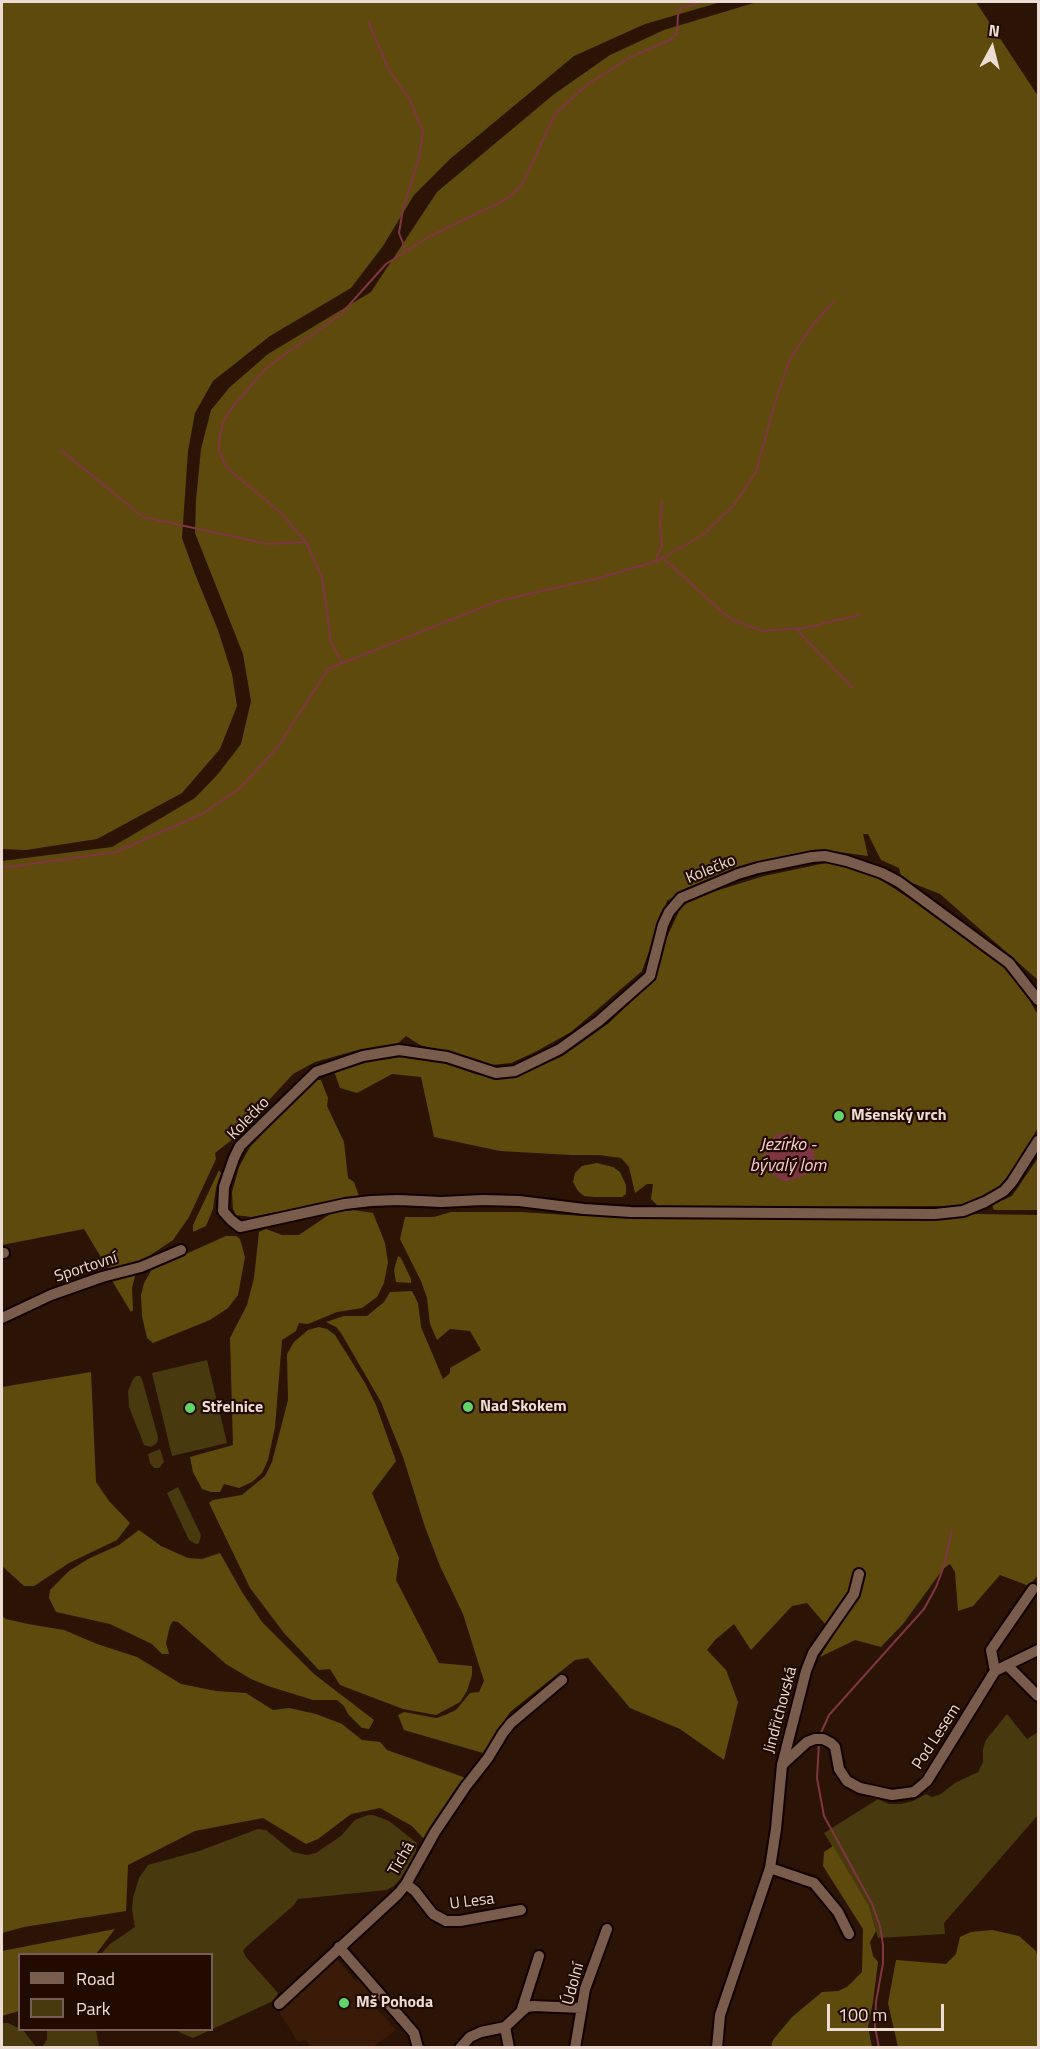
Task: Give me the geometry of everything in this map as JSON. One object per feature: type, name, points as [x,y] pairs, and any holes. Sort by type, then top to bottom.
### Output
[{"type":"street","name":"Kolečko","points":[[1038,1000],[1009,963],[899,882],[882,873],[825,856],[791,860],[738,873],[681,898],[669,912],[663,925],[650,976],[599,1021],[560,1049],[515,1071],[496,1073],[447,1057],[399,1050],[363,1056],[315,1072],[240,1146],[224,1187],[223,1210],[240,1227],[345,1204],[390,1200],[519,1201],[631,1212],[935,1214],[963,1211],[1004,1191],[1038,1141]]},
{"type":"street","name":"Sportovní","points":[[2,1318],[51,1295],[102,1277],[141,1267],[181,1250]]},
{"type":"street","name":"Jindřichovská","points":[[706,2048],[717,2034],[720,2015],[770,1868],[782,1765],[806,1671],[813,1653],[854,1594],[859,1574]]},
{"type":"street","points":[[1033,1588],[991,1650],[995,1671],[1038,1650]]},
{"type":"street","points":[[1007,1665],[1038,1696]]},
{"type":"street","name":"Pod Lesem","points":[[782,1765],[807,1742],[824,1739],[835,1747],[838,1769],[847,1780],[860,1788],[892,1795],[914,1792],[927,1781],[995,1671]]},
{"type":"street","name":"Tichá","points":[[279,2004],[394,1898],[406,1884],[435,1832],[503,1733],[511,1723],[562,1680]]},
{"type":"street","points":[[770,1868],[814,1883],[838,1912],[849,1934]]},
{"type":"street","name":"U Lesa","points":[[406,1884],[415,1891],[433,1914],[446,1921],[460,1922],[521,1910]]},
{"type":"street","name":"Údolní","points":[[575,2048],[585,1989],[607,1929]]},
{"type":"street","points":[[339,1947],[414,2033],[418,2048]]},
{"type":"street","points":[[521,2012],[539,1956]]},
{"type":"street","points":[[460,2048],[470,2037],[505,2027],[527,2007],[582,2008]]},
{"type":"street","points":[[505,2027],[509,2048]]},
{"type":"street","points":[[717,2034],[717,2048]]},
{"type":"shaded area","points":[[2,2],[721,2],[645,24],[574,56],[450,159],[414,195],[383,246],[351,288],[270,336],[213,381],[195,413],[188,451],[182,538],[218,630],[232,674],[237,706],[220,749],[182,793],[97,839],[26,850],[2,849]]},
{"type":"shaded area","points":[[757,2],[976,2],[1038,96],[1038,980],[940,894],[902,879],[899,868],[881,860],[868,834],[863,834],[868,856],[825,850],[778,858],[748,865],[682,891],[667,901],[642,971],[571,1032],[511,1063],[492,1065],[420,1045],[406,1036],[395,1046],[358,1050],[315,1062],[293,1074],[233,1139],[215,1153],[216,1159],[189,1217],[173,1240],[143,1260],[108,1269],[84,1229],[2,1245],[2,861],[112,847],[195,798],[218,774],[241,744],[251,701],[243,654],[195,533],[201,449],[211,410],[230,387],[268,354],[371,292],[437,192],[553,95],[610,55],[664,30]]},
{"type":"shaded area","points":[[826,863],[851,867],[875,876],[927,910],[1003,966],[1026,994],[1038,1015],[1038,1127],[1022,1158],[1003,1185],[967,1206],[659,1207],[651,1199],[653,1184],[647,1184],[635,1193],[629,1167],[621,1158],[500,1151],[434,1137],[421,1077],[392,1074],[357,1093],[340,1088],[334,1071],[357,1063],[409,1056],[435,1059],[475,1074],[495,1078],[515,1077],[561,1057],[609,1023],[655,978],[667,937],[680,909],[693,898],[764,876]]},
{"type":"shaded area","points":[[314,1080],[321,1080],[328,1098],[327,1106],[344,1142],[348,1178],[354,1182],[359,1196],[251,1217],[236,1215],[233,1209],[232,1192],[239,1167],[250,1147]]},
{"type":"shaded area","points":[[1038,1158],[1038,1210],[994,1210],[992,1205],[1012,1196]]},
{"type":"shaded area","points":[[597,1163],[613,1167],[620,1172],[626,1185],[626,1194],[622,1197],[595,1197],[584,1196],[578,1191],[573,1182],[575,1173],[582,1166]]},
{"type":"shaded area","points":[[219,1170],[221,1173],[213,1209],[206,1226],[193,1232],[193,1225]]},
{"type":"shaded area","points":[[353,1210],[373,1213],[385,1243],[388,1262],[384,1283],[377,1297],[362,1308],[337,1312],[308,1324],[299,1323],[296,1331],[282,1340],[275,1427],[268,1460],[262,1473],[252,1482],[239,1488],[224,1484],[220,1492],[202,1489],[193,1472],[190,1457],[233,1445],[230,1338],[247,1305],[254,1278],[259,1232],[266,1229],[282,1235],[299,1235],[333,1212]]},
{"type":"shaded area","points":[[451,1212],[520,1212],[583,1216],[943,1219],[976,1214],[1038,1215],[1038,1575],[1029,1586],[1000,1575],[973,1606],[958,1611],[955,1572],[950,1564],[943,1569],[903,1624],[881,1647],[855,1640],[820,1657],[860,1592],[850,1590],[825,1624],[807,1603],[792,1606],[751,1650],[734,1624],[707,1650],[726,1670],[738,1702],[724,1760],[680,1729],[630,1708],[588,1658],[575,1660],[510,1712],[483,1753],[404,1730],[398,1715],[404,1712],[436,1718],[445,1715],[456,1710],[470,1693],[479,1692],[484,1681],[463,1614],[440,1566],[403,1457],[381,1402],[341,1333],[336,1327],[326,1322],[344,1316],[367,1316],[384,1302],[390,1292],[412,1291],[418,1303],[421,1327],[443,1379],[450,1373],[450,1368],[481,1350],[470,1331],[450,1329],[437,1340],[430,1324],[427,1298],[421,1281],[400,1239],[405,1217],[434,1217]]},
{"type":"shaded area","points":[[226,1236],[236,1236],[240,1239],[245,1257],[238,1295],[228,1308],[210,1320],[153,1343],[147,1338],[142,1316],[141,1295],[144,1283],[152,1269]]},
{"type":"shaded area","points":[[398,1256],[401,1258],[411,1283],[396,1282],[394,1270]]},
{"type":"shaded area","points":[[136,1272],[132,1288],[133,1310],[131,1312],[111,1279]]},
{"type":"shaded area","points":[[319,1327],[335,1335],[365,1383],[376,1405],[396,1461],[372,1493],[399,1558],[396,1580],[439,1663],[472,1666],[467,1691],[460,1702],[436,1715],[403,1709],[340,1685],[330,1669],[319,1670],[284,1633],[250,1588],[209,1503],[213,1500],[242,1495],[265,1476],[272,1462],[288,1400],[287,1354],[294,1342],[308,1330]]},
{"type":"shaded area","points":[[91,1372],[96,1482],[109,1501],[130,1523],[117,1540],[69,1563],[34,1586],[24,1586],[2,1566],[2,1387]]},
{"type":"shaded area","points":[[139,1530],[161,1546],[188,1558],[202,1559],[220,1553],[262,1622],[314,1674],[374,1720],[369,1729],[362,1728],[337,1700],[313,1700],[251,1679],[226,1664],[178,1622],[173,1621],[170,1626],[166,1643],[169,1654],[162,1654],[152,1644],[110,1624],[56,1612],[49,1598],[50,1590],[69,1571],[88,1559],[119,1545]]},
{"type":"shaded area","points":[[2,1616],[28,1624],[64,1630],[137,1657],[181,1684],[216,1691],[246,1693],[273,1710],[289,1708],[316,1714],[342,1724],[362,1740],[380,1742],[387,1750],[466,1778],[425,1840],[412,1826],[380,1808],[351,1814],[318,1839],[306,1844],[263,1818],[195,1831],[128,1865],[126,1911],[24,1927],[2,1933]]},
{"type":"shaded area","points":[[833,1846],[869,1906],[876,1931],[870,1942],[873,1956],[878,1962],[868,2027],[872,2047],[771,2047],[773,2040],[792,2017],[822,1992],[838,1991],[847,1987],[862,1972],[863,1929],[823,1866],[824,1852]]},
{"type":"shaded area","points":[[115,1929],[97,1953],[18,1953],[18,2011],[2,2016],[2,1951]]},
{"type":"shaded area","points":[[992,1930],[1019,1936],[1036,1951],[1038,1959],[1037,2047],[898,2047],[888,2003],[896,1960],[946,1964],[956,1954],[960,1937],[971,1932]]},
{"type":"shaded area","points":[[337,1959],[355,1981],[361,1978],[378,1997],[372,2004],[396,2030],[373,2047],[310,2047],[306,2040],[298,2042],[279,2012]]},
{"type":"green space","name":"Střelnice","points":[[207,1360],[227,1443],[172,1456],[152,1373]]},
{"type":"green space","points":[[136,1376],[142,1379],[158,1437],[157,1443],[151,1447],[144,1445],[129,1407],[128,1391]]},
{"type":"green space","points":[[160,1449],[164,1462],[159,1468],[154,1468],[148,1454]]},
{"type":"green space","points":[[178,1487],[201,1535],[199,1543],[196,1544],[189,1540],[167,1493]]},
{"type":"green space","points":[[1007,1714],[1027,1739],[1038,1732],[1038,1815],[944,1923],[945,1934],[878,1938],[869,1906],[824,1833],[878,1799],[889,1804],[901,1804],[926,1794],[932,1797],[978,1772],[983,1762],[986,1740]]},
{"type":"green space","points":[[373,1815],[389,1821],[417,1843],[415,1858],[407,1872],[394,1886],[386,1890],[298,1899],[243,1951],[278,1993],[275,2000],[213,2029],[213,1953],[102,1953],[110,1944],[135,1927],[132,1910],[139,1878],[148,1865],[199,1851],[258,1829],[266,1830],[293,1852],[307,1855],[316,1853],[341,1836],[355,1820]]},
{"type":"green space","points":[[2,2023],[8,2023],[18,2028],[18,2031],[24,2031],[36,2047],[43,2046],[47,2039],[47,2031],[96,2031],[99,2046],[98,2048],[2,2047]]},
{"type":"green space","points":[[178,2031],[208,2031],[193,2038]]},
{"type":"water","name":"Jezírko - bývalý lom","points":[[787,1133],[802,1137],[814,1151],[814,1167],[803,1176],[785,1182],[773,1175],[764,1165],[765,1153],[774,1135]]},
{"type":"waterway","points":[[2,868],[116,852],[202,814],[240,788],[277,748],[328,669],[342,663],[331,641],[322,578],[306,542],[280,512],[226,467],[219,451],[219,441],[223,423],[230,410],[265,369],[341,314],[386,264],[428,237],[505,200],[522,185],[555,114],[585,86],[629,58],[670,40],[677,33],[678,15],[681,8],[701,2]]},
{"type":"waterway","points":[[368,21],[389,70],[410,100],[423,132],[419,157],[403,209],[399,233],[406,251]]},
{"type":"waterway","points":[[343,663],[498,601],[599,578],[657,561],[704,534],[733,506],[756,472],[776,399],[790,359],[811,327],[834,301]]},
{"type":"waterway","points":[[61,450],[143,517],[268,544],[306,542]]},
{"type":"waterway","points":[[656,560],[662,545],[660,526],[662,501]]},
{"type":"waterway","points":[[663,558],[730,619],[762,631],[804,628],[860,615]]},
{"type":"waterway","points":[[796,629],[852,687]]},
{"type":"waterway","points":[[820,1735],[829,1715],[924,1609],[944,1566],[952,1530]]},
{"type":"waterway","points":[[819,1743],[817,1778],[824,1816],[872,1904],[880,1926],[883,1963],[876,2002],[875,2027],[879,2048]]},
{"type":"place","name":"Mšenský vrch","points":[[839,1116]]},
{"type":"place","name":"Nad Skokem","points":[[468,1407]]},
{"type":"place","name":"Střelnice","points":[[190,1408]]},
{"type":"place","name":"Mš Pohoda","points":[[344,2003]]}]
